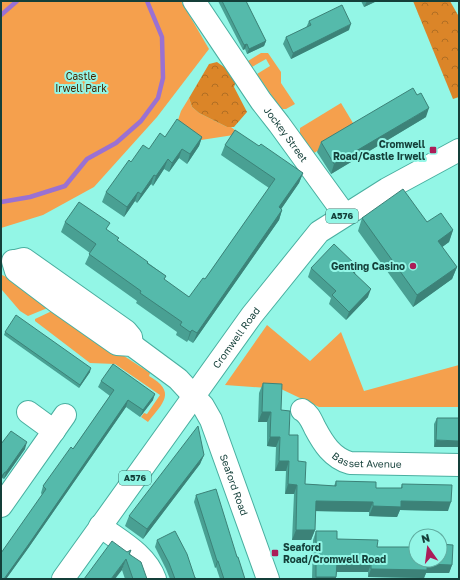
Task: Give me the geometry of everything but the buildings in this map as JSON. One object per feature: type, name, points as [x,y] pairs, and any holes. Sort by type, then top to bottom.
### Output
[{"type":"main road","name":"Jockey Street","points":[[194,1],[261,101],[345,215]]},
{"type":"main road","name":"Cromwell Road","points":[[63,579],[252,314],[319,232],[387,189],[459,150]]},
{"type":"main road","name":"Seaford Road","points":[[7,260],[24,259],[126,331],[131,337],[132,345],[178,379],[193,395],[211,420],[268,579]]},
{"type":"main road","name":"Basset Avenue","points":[[302,410],[308,414],[322,442],[334,456],[341,461],[350,463],[459,465]]},
{"type":"main road","points":[[1,506],[60,423],[28,412]]},
{"type":"main road","points":[[100,526],[136,552],[146,562],[154,579]]},
{"type":"green space","name":"Castle Irwell Park","points":[[1,1],[181,1],[209,49],[157,117],[94,187],[43,215],[1,228]]},
{"type":"green space","points":[[413,1],[450,1],[459,17],[459,97],[453,99]]},
{"type":"green space","points":[[261,53],[268,53],[281,72],[281,83],[295,104],[286,109],[281,109],[257,74],[270,66],[266,59],[252,67],[248,61]]},
{"type":"green space","points":[[217,62],[231,72],[236,81],[234,87],[247,112],[234,127],[227,127],[199,113],[192,107],[189,98],[209,64]]},
{"type":"green space","points":[[189,98],[192,107],[199,113],[227,127],[231,127],[240,134],[201,140],[177,123],[181,111]]},
{"type":"green space","points":[[341,103],[356,128],[314,153],[300,136],[300,128]]},
{"type":"green space","points":[[2,275],[11,279],[50,307],[28,316],[20,311],[2,290]]},
{"type":"green space","points":[[54,310],[150,373],[149,376],[163,387],[165,398],[148,422],[141,417],[144,413],[147,414],[160,395],[115,364],[90,363],[35,321],[35,319]]},
{"type":"green space","points":[[267,325],[310,361],[341,332],[364,391],[459,365],[459,407],[319,407],[281,389],[225,385]]},
{"type":"waterway","points":[[1,15],[17,1]]},
{"type":"waterway","points":[[1,202],[30,197],[65,186],[87,159],[116,143],[141,121],[158,98],[163,78],[162,37],[147,1]]},
{"type":"place","name":"Cromwell Road/Castle Irwell","points":[[433,150]]},
{"type":"place","name":"Genting Casino","points":[[413,266]]},
{"type":"place","name":"Seaford Road/Cromwell Road","points":[[275,553]]}]
